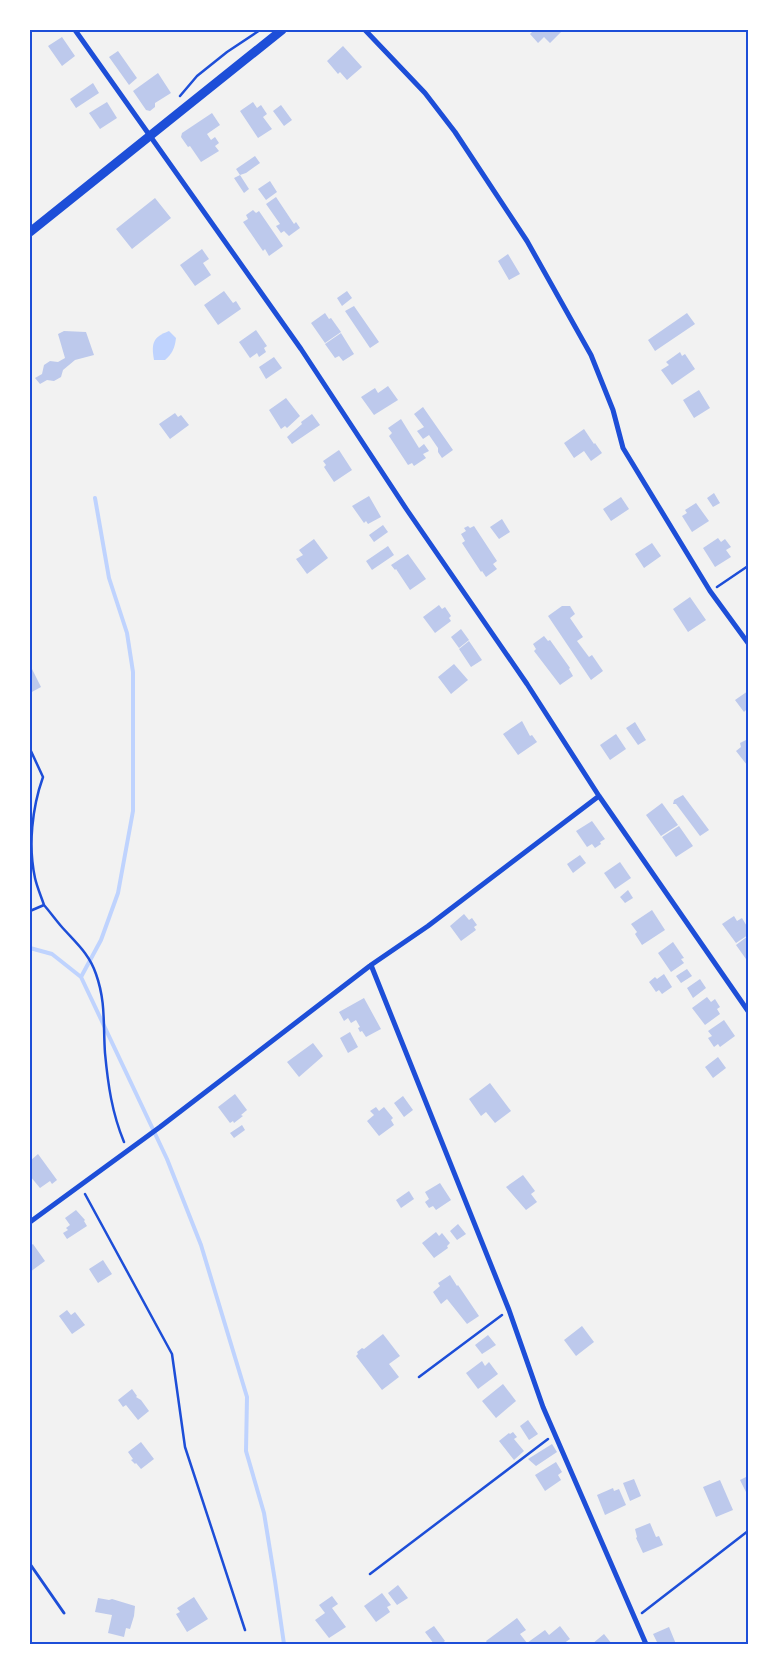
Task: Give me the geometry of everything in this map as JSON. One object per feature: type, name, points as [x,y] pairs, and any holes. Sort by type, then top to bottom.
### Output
[{"type":"main road","points":[[30,232],[282,30]]},
{"type":"street","points":[[75,30],[300,349],[407,510],[527,684],[599,796],[748,1011]]},
{"type":"street","points":[[365,30],[425,94],[455,132],[527,241],[591,355],[613,410],[623,448],[710,592],[748,643]]},
{"type":"street","points":[[30,1222],[147,1137],[371,965],[428,926],[599,796]]},
{"type":"street","points":[[371,965],[509,1310],[544,1407],[646,1644]]},
{"type":"lane","points":[[30,1564],[64,1613]]},
{"type":"path","points":[[710,592],[748,566]]},
{"type":"path","points":[[30,749],[44,778],[37,794],[33,818],[32,841],[35,878],[44,904],[85,952],[94,970],[105,1011],[105,1052],[111,1098],[116,1121],[128,1151]]},
{"type":"path","points":[[30,910],[44,904]]},
{"type":"path","points":[[80,1185],[172,1354],[186,1447],[245,1630]]},
{"type":"path","points":[[419,1376],[509,1310]]},
{"type":"path","points":[[370,1574],[555,1433]]},
{"type":"path","points":[[635,1618],[748,1531]]},
{"type":"water","points":[[169,331],[176,338],[173,350],[165,360],[154,360],[154,341]]},
{"type":"building","points":[[534,30],[563,30],[550,43],[544,37],[538,43],[530,34]]},
{"type":"building","points":[[62,37],[75,56],[62,66],[48,46]]},
{"type":"building","points":[[343,46],[362,67],[347,80],[340,72],[338,74],[327,61]]},
{"type":"building","points":[[118,51],[137,78],[129,85],[109,57]]},
{"type":"building","points":[[158,73],[171,93],[155,103],[155,107],[150,111],[146,110],[133,91]]},
{"type":"building","points":[[93,83],[99,93],[76,108],[70,99]]},
{"type":"building","points":[[107,102],[117,118],[100,129],[89,113]]},
{"type":"building","points":[[253,102],[257,108],[261,105],[267,114],[263,117],[272,129],[258,138],[240,111]]},
{"type":"building","points":[[281,105],[292,120],[284,126],[273,111]]},
{"type":"building","points":[[212,113],[220,125],[207,134],[211,140],[215,137],[219,143],[215,146],[219,151],[201,162],[181,137],[182,133]]},
{"type":"building","points":[[255,156],[260,163],[240,175],[236,169]]},
{"type":"building","points":[[240,175],[249,189],[244,193],[234,178]]},
{"type":"building","points":[[270,181],[277,192],[266,200],[258,189]]},
{"type":"building","points":[[276,197],[294,224],[296,222],[300,228],[289,236],[284,231],[281,233],[276,226],[280,224],[266,204]]},
{"type":"building","points":[[155,198],[171,218],[132,249],[116,229]]},
{"type":"building","points":[[253,210],[256,213],[259,211],[283,246],[269,256],[265,249],[263,251],[243,222],[248,219],[246,215]]},
{"type":"building","points":[[202,249],[209,259],[203,263],[211,275],[195,286],[180,265]]},
{"type":"building","points":[[508,254],[520,274],[509,280],[498,261]]},
{"type":"building","points":[[224,291],[233,303],[236,301],[241,309],[218,325],[204,305]]},
{"type":"building","points":[[347,291],[352,298],[342,306],[337,298]]},
{"type":"building","points":[[354,306],[379,342],[370,348],[345,311]]},
{"type":"building","points":[[325,313],[341,332],[325,343],[311,323]]},
{"type":"building","points":[[687,313],[695,324],[655,351],[648,340]]},
{"type":"building","points":[[256,330],[267,346],[264,348],[266,352],[259,357],[257,353],[250,358],[239,342]]},
{"type":"building","points":[[64,331],[86,332],[94,355],[75,360],[63,370],[61,377],[54,381],[47,380],[40,384],[35,378],[42,374],[44,365],[50,361],[58,362],[65,358],[58,334]]},
{"type":"building","points":[[341,333],[354,354],[343,361],[339,356],[335,358],[325,344]]},
{"type":"building","points":[[680,352],[682,356],[685,354],[695,369],[672,385],[661,370],[669,365],[666,362]]},
{"type":"building","points":[[274,357],[282,368],[266,379],[259,367]]},
{"type":"building","points":[[388,386],[398,400],[374,415],[361,397],[375,388],[378,393]]},
{"type":"building","points":[[699,390],[710,408],[694,418],[683,400]]},
{"type":"building","points":[[286,398],[300,416],[287,428],[285,426],[281,429],[269,410]]},
{"type":"building","points":[[423,407],[453,450],[442,458],[429,435],[423,439],[417,431],[424,427],[414,414]]},
{"type":"building","points":[[175,413],[178,417],[181,415],[189,425],[170,439],[159,424]]},
{"type":"building","points":[[312,414],[320,425],[292,444],[287,437],[302,424],[301,422]]},
{"type":"building","points":[[401,419],[419,448],[424,444],[429,451],[423,454],[426,458],[414,466],[412,463],[408,465],[389,436],[392,433],[388,428]]},
{"type":"building","points":[[584,429],[602,453],[591,461],[584,451],[574,458],[564,443]]},
{"type":"building","points":[[339,450],[352,470],[334,482],[324,467],[326,465],[323,461]]},
{"type":"building","points":[[714,493],[720,503],[713,507],[707,498]]},
{"type":"building","points":[[369,496],[381,517],[368,524],[366,521],[364,523],[352,506]]},
{"type":"building","points":[[621,497],[629,509],[611,521],[603,509]]},
{"type":"building","points":[[696,503],[709,521],[692,532],[682,516],[687,513],[685,510]]},
{"type":"building","points":[[502,519],[510,532],[499,539],[490,527]]},
{"type":"building","points":[[383,525],[388,532],[374,542],[369,535]]},
{"type":"building","points":[[468,526],[470,528],[474,526],[497,561],[493,564],[497,569],[486,577],[462,543],[465,541],[461,534],[466,531],[464,528]]},
{"type":"building","points":[[718,538],[721,542],[725,539],[731,547],[726,550],[731,557],[715,567],[703,548]]},
{"type":"building","points":[[314,539],[328,558],[307,574],[296,559],[303,555],[299,550]]},
{"type":"building","points":[[652,543],[661,556],[644,568],[635,554]]},
{"type":"building","points":[[388,546],[394,555],[372,570],[366,561]]},
{"type":"building","points":[[408,554],[426,579],[410,590],[396,569],[391,565]]},
{"type":"building","points":[[690,597],[706,620],[688,632],[673,609]]},
{"type":"building","points":[[439,605],[442,609],[445,607],[451,616],[449,618],[451,621],[435,633],[423,617]]},
{"type":"building","points":[[562,606],[570,606],[575,614],[570,618],[583,637],[577,641],[589,657],[592,655],[603,671],[591,680],[548,616]]},
{"type":"building","points":[[461,629],[469,640],[459,648],[451,637]]},
{"type":"building","points":[[544,636],[548,641],[550,640],[570,668],[573,676],[560,685],[534,651],[536,649],[533,644]]},
{"type":"building","points":[[469,641],[482,660],[471,667],[459,649]]},
{"type":"building","points":[[454,664],[468,680],[451,694],[438,677]]},
{"type":"building","points":[[30,665],[41,687],[30,693]]},
{"type":"building","points":[[748,691],[748,708],[744,712],[735,700]]},
{"type":"building","points":[[522,721],[530,736],[532,735],[537,742],[518,755],[503,734]]},
{"type":"building","points":[[635,722],[646,740],[638,745],[626,728]]},
{"type":"building","points":[[616,734],[626,749],[610,760],[600,745]]},
{"type":"building","points":[[748,739],[747,765],[736,751],[741,747],[740,743]]},
{"type":"building","points":[[683,795],[709,830],[700,836],[676,804],[673,804],[674,800]]},
{"type":"building","points":[[662,803],[678,825],[661,836],[646,815]]},
{"type":"building","points":[[592,821],[605,839],[595,848],[592,844],[587,847],[576,831]]},
{"type":"building","points":[[679,826],[693,846],[676,857],[662,837]]},
{"type":"building","points":[[580,855],[586,863],[573,873],[567,864]]},
{"type":"building","points":[[620,862],[631,878],[615,889],[604,873]]},
{"type":"building","points":[[628,890],[633,898],[625,903],[620,897]]},
{"type":"building","points":[[652,910],[665,930],[642,945],[635,934],[637,932],[631,924]]},
{"type":"building","points":[[464,914],[469,920],[472,918],[477,925],[474,927],[476,930],[461,941],[450,926]]},
{"type":"building","points":[[734,916],[737,921],[742,918],[748,928],[748,935],[736,943],[722,924]]},
{"type":"building","points":[[748,936],[748,957],[746,959],[736,945]]},
{"type":"building","points":[[673,942],[684,958],[681,959],[684,963],[671,972],[658,953]]},
{"type":"building","points":[[687,969],[692,976],[681,983],[676,976]]},
{"type":"building","points":[[664,974],[672,987],[662,994],[659,990],[656,992],[649,982],[655,977],[657,979]]},
{"type":"building","points":[[700,979],[706,988],[693,998],[687,988]]},
{"type":"building","points":[[707,997],[711,1002],[715,999],[720,1007],[717,1009],[720,1014],[705,1025],[692,1008]]},
{"type":"building","points":[[364,998],[381,1029],[366,1037],[362,1031],[360,1032],[358,1028],[360,1027],[356,1020],[351,1023],[348,1018],[344,1021],[339,1012]]},
{"type":"building","points":[[724,1020],[735,1036],[720,1047],[718,1044],[714,1047],[708,1038],[712,1036],[708,1031]]},
{"type":"building","points":[[350,1032],[358,1047],[348,1053],[340,1038]]},
{"type":"building","points":[[313,1043],[323,1056],[299,1077],[287,1062]]},
{"type":"building","points":[[718,1057],[726,1068],[713,1078],[705,1067]]},
{"type":"building","points":[[490,1083],[511,1111],[495,1123],[486,1112],[481,1116],[469,1099]]},
{"type":"building","points":[[235,1094],[247,1110],[234,1123],[233,1121],[230,1123],[218,1107]]},
{"type":"building","points":[[403,1096],[413,1110],[404,1117],[394,1103]]},
{"type":"building","points":[[376,1107],[379,1111],[384,1107],[393,1118],[391,1120],[394,1125],[379,1136],[367,1121],[374,1115],[370,1111]]},
{"type":"building","points":[[242,1125],[245,1130],[234,1138],[230,1133]]},
{"type":"building","points":[[38,1154],[57,1180],[52,1184],[50,1181],[40,1188],[30,1176],[30,1161]]},
{"type":"building","points":[[523,1175],[535,1191],[531,1194],[537,1202],[526,1210],[506,1187]]},
{"type":"building","points":[[440,1183],[451,1200],[436,1210],[433,1206],[429,1208],[425,1202],[429,1199],[425,1192]]},
{"type":"building","points":[[409,1191],[414,1199],[401,1208],[396,1200]]},
{"type":"building","points":[[76,1210],[85,1220],[87,1226],[67,1239],[63,1233],[68,1230],[66,1228],[70,1225],[65,1218]]},
{"type":"building","points":[[458,1224],[466,1234],[457,1240],[450,1231]]},
{"type":"building","points":[[436,1232],[439,1236],[442,1233],[450,1243],[447,1246],[448,1248],[434,1258],[422,1243]]},
{"type":"building","points":[[33,1244],[45,1261],[30,1272],[30,1246]]},
{"type":"building","points":[[103,1260],[112,1274],[98,1283],[89,1269]]},
{"type":"building","points":[[450,1275],[479,1316],[467,1324],[447,1299],[441,1304],[433,1292],[440,1286],[438,1283]]},
{"type":"building","points":[[67,1310],[71,1315],[75,1312],[85,1325],[72,1334],[59,1316]]},
{"type":"building","points":[[582,1326],[594,1342],[576,1356],[564,1340]]},
{"type":"building","points":[[383,1334],[400,1356],[389,1364],[399,1377],[382,1390],[356,1356],[357,1352],[362,1348],[364,1349]]},
{"type":"building","points":[[488,1335],[496,1345],[482,1354],[475,1345]]},
{"type":"building","points":[[482,1361],[485,1366],[489,1362],[498,1374],[478,1389],[466,1373]]},
{"type":"building","points":[[503,1384],[516,1401],[496,1418],[482,1401]]},
{"type":"building","points":[[132,1389],[136,1397],[141,1400],[149,1411],[138,1420],[126,1405],[123,1407],[118,1400]]},
{"type":"building","points":[[528,1420],[538,1434],[529,1440],[520,1426]]},
{"type":"building","points":[[513,1432],[517,1437],[514,1439],[524,1451],[514,1460],[499,1441]]},
{"type":"building","points":[[141,1442],[154,1459],[141,1469],[131,1460],[133,1459],[128,1452]]},
{"type":"building","points":[[552,1444],[557,1452],[536,1466],[528,1459]]},
{"type":"building","points":[[556,1462],[562,1472],[558,1475],[561,1480],[545,1491],[535,1475]]},
{"type":"building","points":[[748,1476],[748,1493],[747,1494],[740,1480]]},
{"type":"building","points":[[634,1479],[641,1496],[630,1501],[623,1483]]},
{"type":"building","points":[[720,1480],[733,1510],[716,1517],[703,1487]]},
{"type":"building","points":[[613,1488],[614,1491],[619,1489],[626,1505],[605,1515],[597,1495]]},
{"type":"building","points":[[650,1523],[656,1537],[659,1536],[663,1545],[643,1553],[636,1538],[635,1529]]},
{"type":"building","points":[[398,1585],[408,1598],[397,1605],[388,1593]]},
{"type":"building","points":[[382,1593],[391,1605],[387,1607],[390,1612],[376,1622],[364,1606]]},
{"type":"building","points":[[332,1596],[338,1604],[332,1608],[346,1627],[329,1638],[315,1620],[325,1613],[319,1605]]},
{"type":"building","points":[[194,1597],[208,1619],[187,1632],[176,1614],[180,1612],[177,1608]]},
{"type":"building","points":[[98,1598],[112,1599],[135,1606],[130,1629],[126,1628],[124,1637],[108,1633],[112,1615],[95,1612]]},
{"type":"building","points":[[517,1618],[526,1630],[520,1634],[527,1643],[545,1630],[549,1635],[560,1626],[570,1639],[563,1644],[488,1644],[486,1641]]},
{"type":"building","points":[[434,1626],[445,1641],[441,1644],[434,1644],[425,1632]]},
{"type":"building","points":[[669,1627],[676,1644],[658,1644],[653,1634]]},
{"type":"building","points":[[604,1634],[612,1644],[592,1644]]},
{"type":"waterway","points":[[95,498],[109,578],[127,633],[133,672],[133,811],[118,893],[101,940],[81,977],[167,1159],[201,1245],[247,1397],[246,1451],[264,1513],[284,1644]]},
{"type":"waterway","points":[[30,948],[52,954],[81,977]]}]
